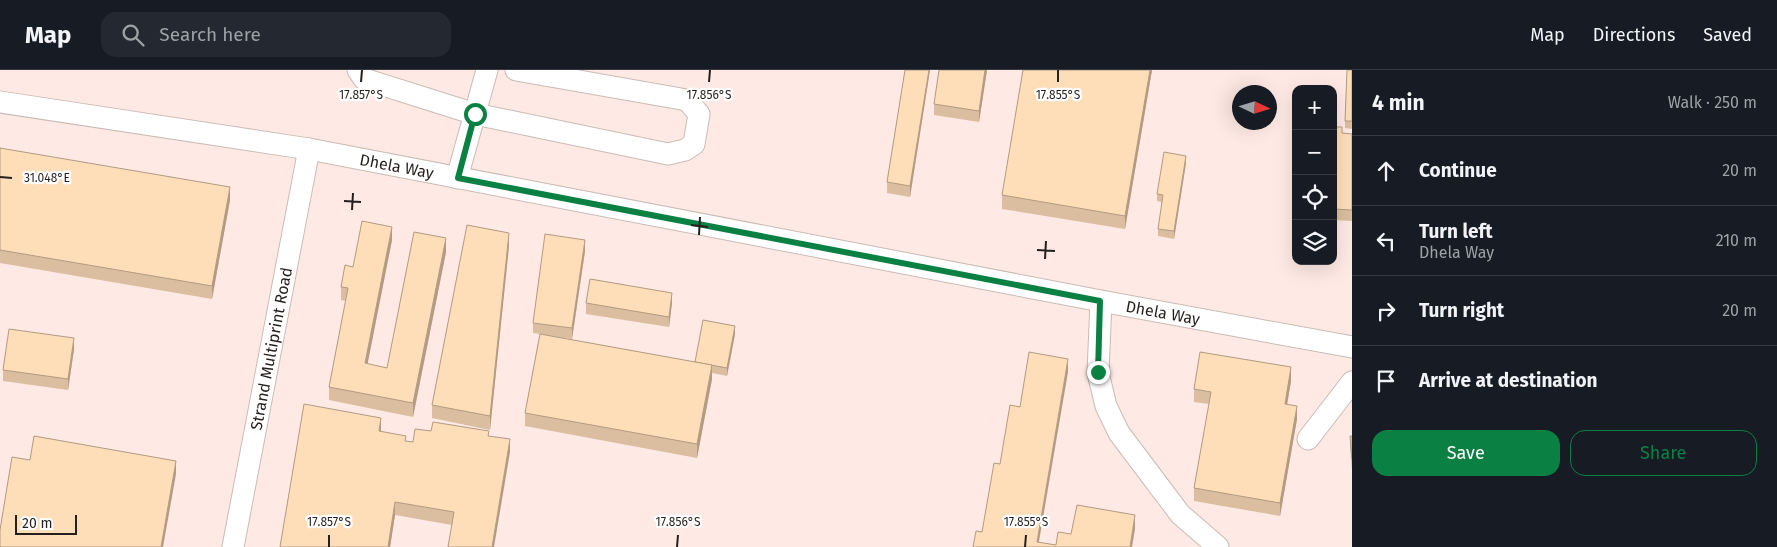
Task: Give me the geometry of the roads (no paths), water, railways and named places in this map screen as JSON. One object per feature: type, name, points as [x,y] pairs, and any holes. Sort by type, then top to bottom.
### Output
[{"type":"street","points":[[358,70],[364,79],[475,114],[668,154],[685,150],[694,144],[699,114],[687,100],[516,70]]},
{"type":"street","points":[[458,178],[487,70]]},
{"type":"street","name":"Dhela Way","points":[[0,102],[309,149],[1100,301],[1352,347]]},
{"type":"street","name":"Strand Multiprint Road","points":[[232,547],[309,149]]},
{"type":"street","points":[[1100,301],[1098,372],[1106,406],[1119,433],[1180,514],[1218,547]]},
{"type":"street","points":[[1308,439],[1352,382]]}]
